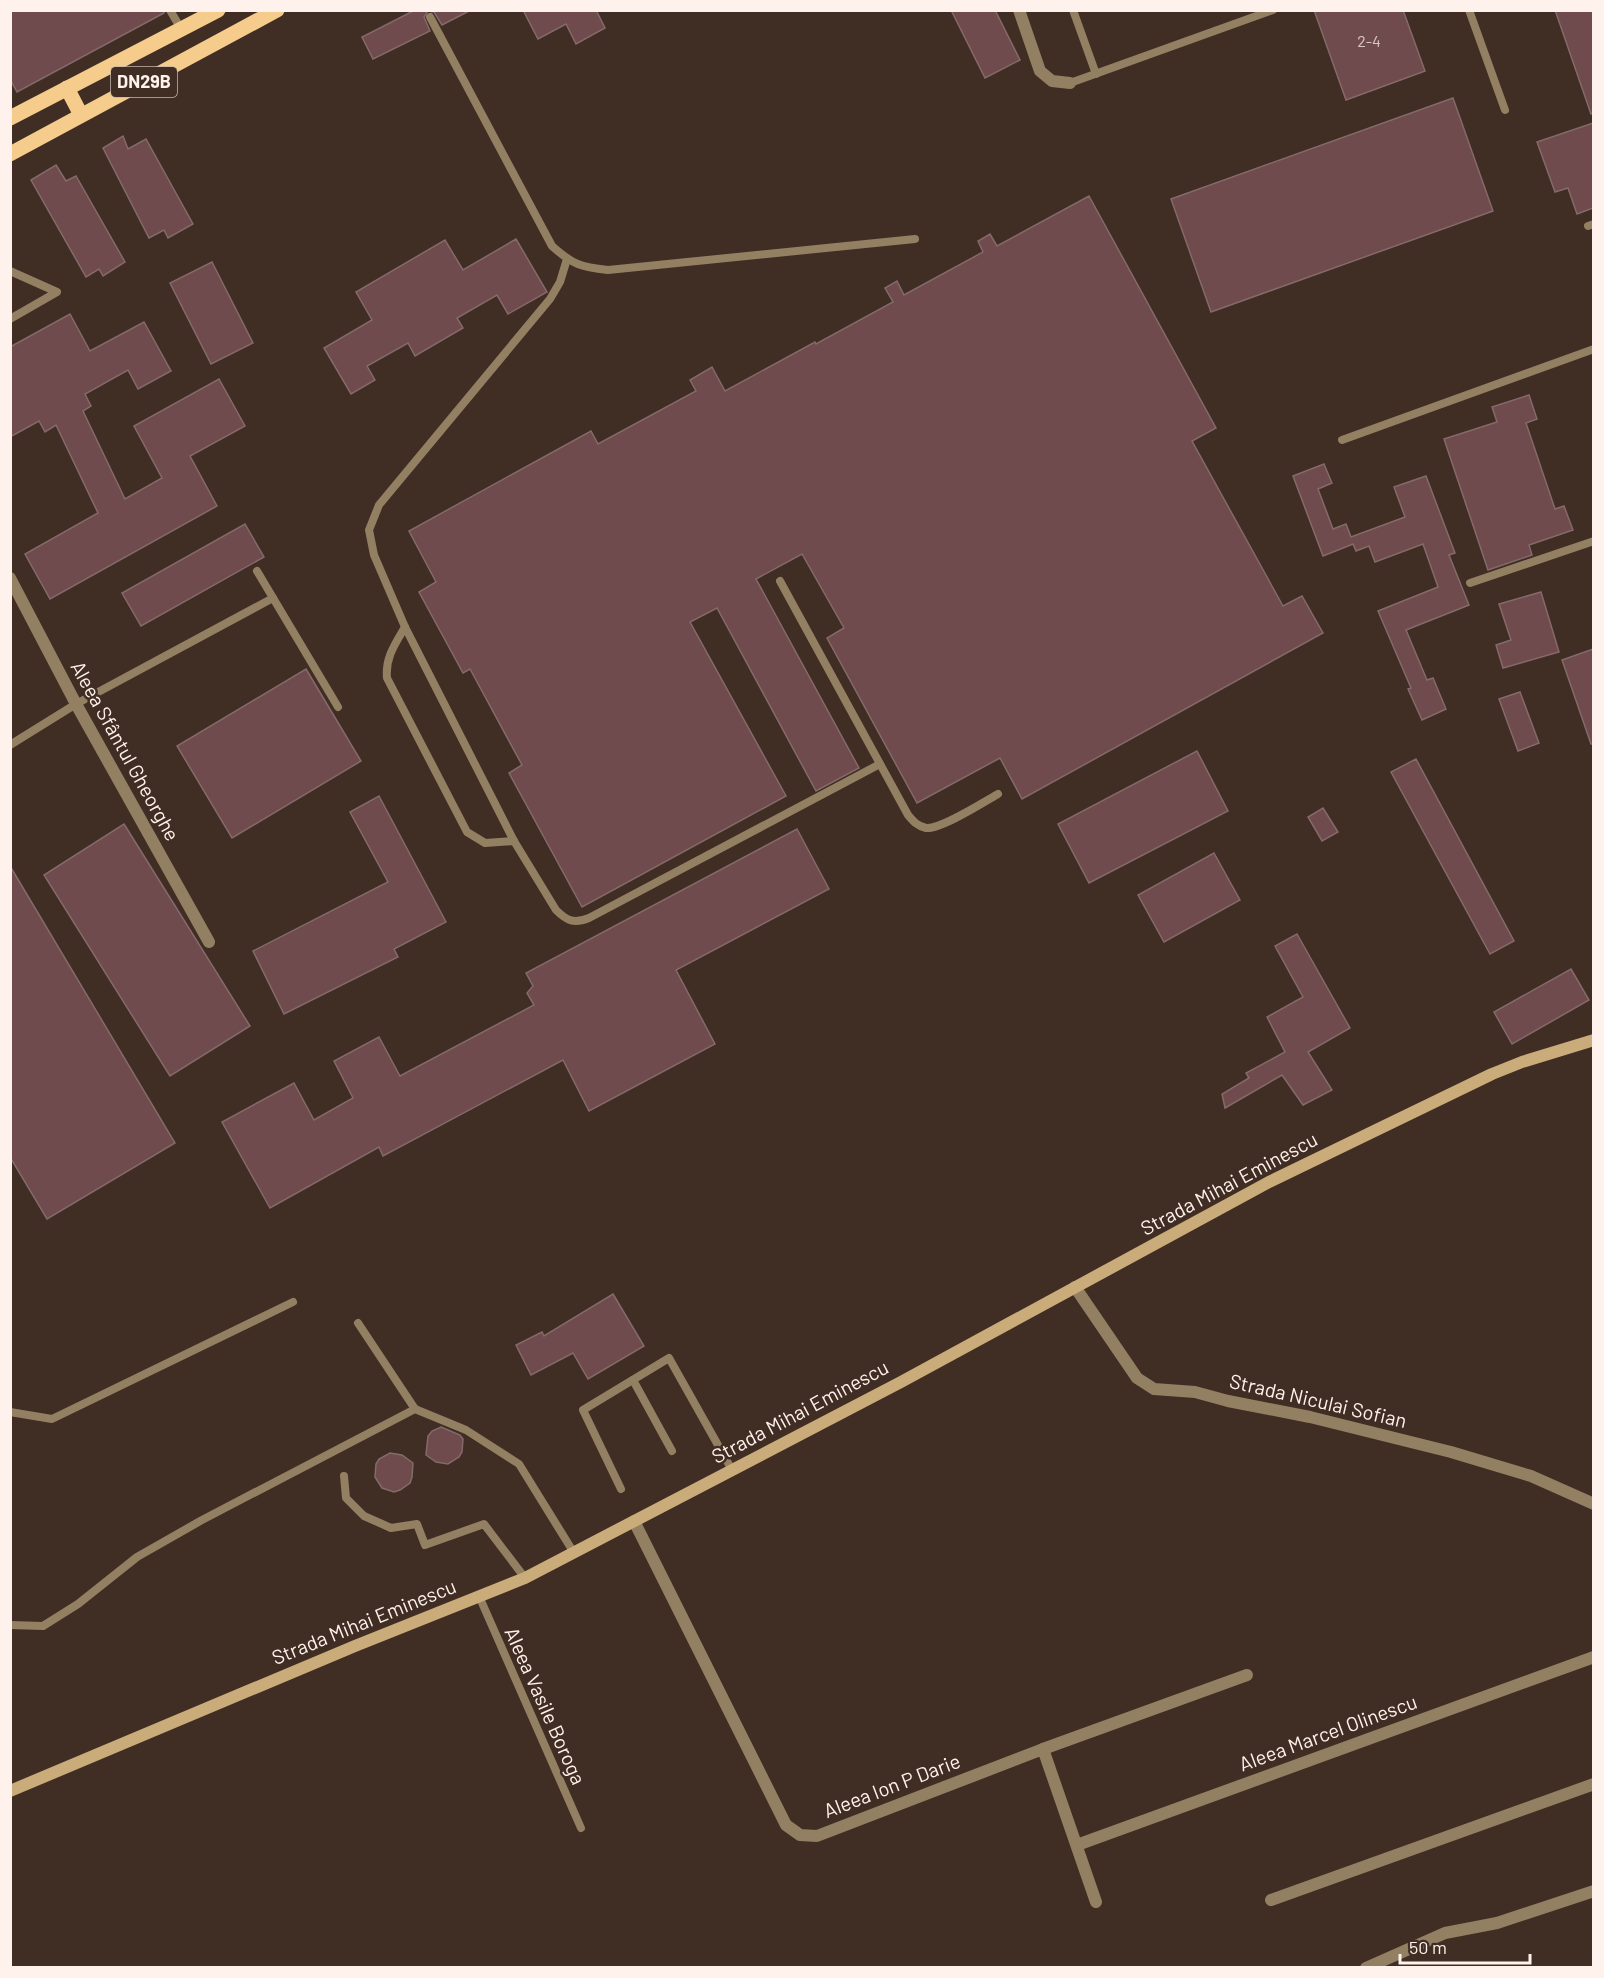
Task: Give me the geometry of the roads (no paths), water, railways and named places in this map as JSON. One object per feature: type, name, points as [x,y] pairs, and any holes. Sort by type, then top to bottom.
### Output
[{"type":"main road","name":"DN29B","points":[[10,118],[218,10]]},
{"type":"main road","name":"DN29B","points":[[10,154],[277,10]]},
{"type":"main road","points":[[67,88],[81,115]]},
{"type":"street","points":[[1019,10],[1040,70],[1052,81],[1071,83]]},
{"type":"street","name":"Aleea Sfântul Gheorghe","points":[[10,578],[76,704],[209,942]]},
{"type":"street","name":"Strada Mihai Eminescu","points":[[10,1791],[525,1578],[732,1470],[1269,1182],[1492,1074],[1522,1062],[1593,1040]]},
{"type":"street","name":"Strada Niculai Sofian","points":[[1075,1287],[1137,1378],[1154,1389],[1195,1392],[1310,1417],[1451,1452],[1531,1476],[1593,1504]]},
{"type":"street","name":"Aleea Ion P Darie","points":[[634,1521],[786,1825],[800,1835],[817,1836],[1043,1749],[1246,1675]]},
{"type":"street","name":"Aleea Marcel Olinescu","points":[[1077,1845],[1593,1657]]},
{"type":"street","points":[[1043,1749],[1096,1902]]},
{"type":"street","points":[[1271,1900],[1593,1784]]},
{"type":"street","points":[[1366,1968],[1445,1933],[1497,1923],[1593,1891]]},
{"type":"lane","points":[[170,10],[181,29]]},
{"type":"lane","points":[[1073,10],[1096,74]]},
{"type":"lane","points":[[1071,83],[1273,10]]},
{"type":"lane","points":[[1469,10],[1505,110]]},
{"type":"lane","points":[[430,17],[552,246],[567,259],[583,267],[608,270],[915,239]]},
{"type":"lane","points":[[567,259],[560,282],[550,299],[379,505],[369,530],[374,555],[405,627],[514,841],[556,910],[564,918],[578,922],[880,764]]},
{"type":"lane","points":[[10,272],[57,292],[10,319]]},
{"type":"lane","points":[[1342,441],[1593,349]]},
{"type":"lane","points":[[1470,583],[1593,541]]},
{"type":"lane","points":[[257,571],[338,707]]},
{"type":"lane","points":[[780,581],[916,825],[928,828],[944,824],[998,794]]},
{"type":"lane","points":[[10,745],[76,704],[273,598]]},
{"type":"lane","points":[[405,627],[389,655],[386,666],[387,678],[467,832],[485,843],[514,841]]},
{"type":"lane","points":[[10,1412],[52,1419],[293,1302]]},
{"type":"lane","points":[[358,1323],[415,1409],[466,1430],[519,1464],[574,1553]]},
{"type":"lane","points":[[621,1489],[583,1410],[669,1358],[732,1470]]},
{"type":"lane","points":[[633,1380],[672,1451]]},
{"type":"lane","points":[[10,1625],[43,1626],[78,1604],[137,1557],[212,1515],[415,1409]]},
{"type":"lane","points":[[344,1476],[346,1498],[364,1516],[391,1528],[417,1524],[425,1545],[484,1524],[525,1578]]},
{"type":"lane","name":"Aleea Vasile Boroga","points":[[480,1596],[581,1828]]}]
